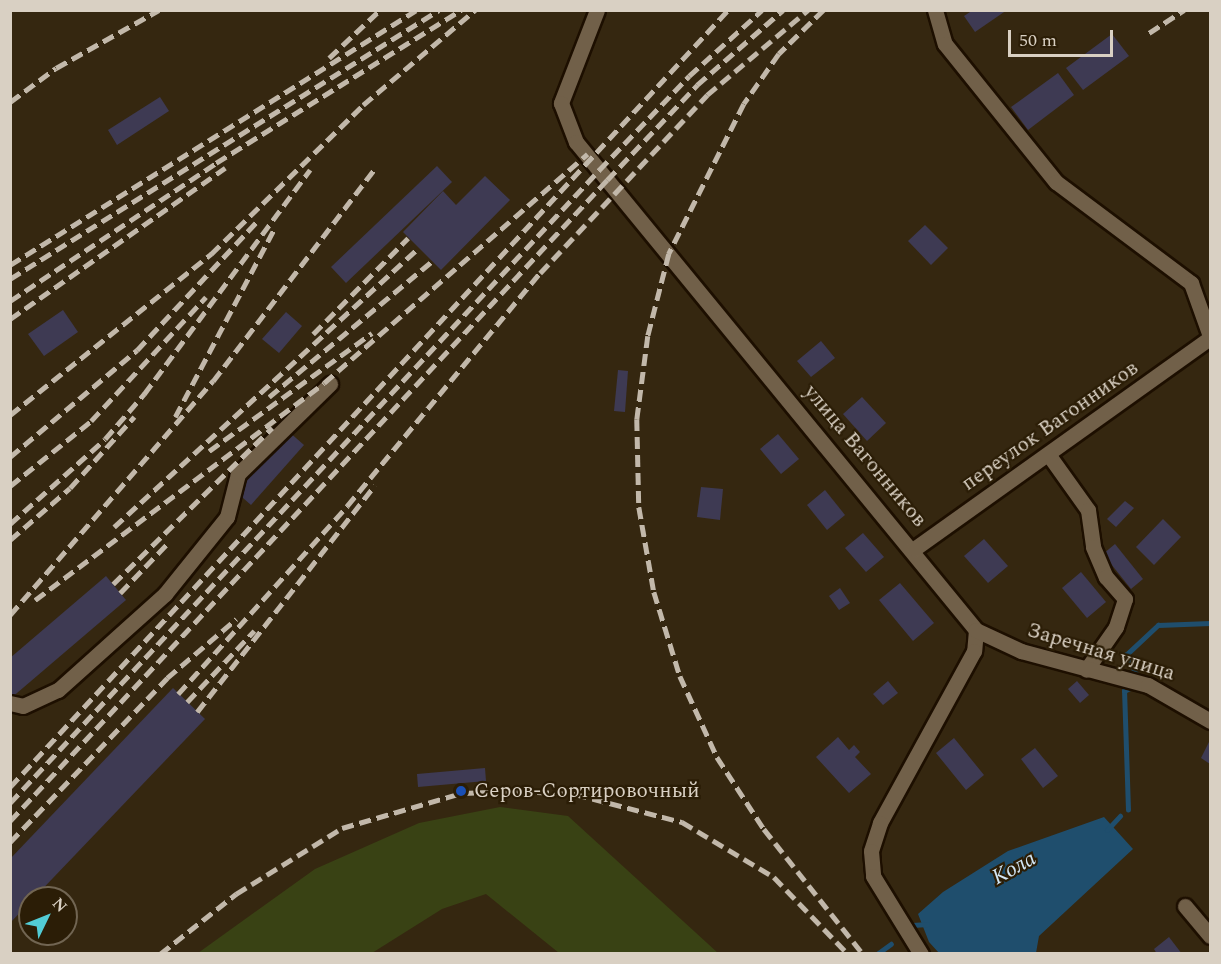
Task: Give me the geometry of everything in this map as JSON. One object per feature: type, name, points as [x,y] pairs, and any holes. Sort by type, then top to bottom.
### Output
[{"type":"street","name":"улица Вагонников","points":[[597,10],[561,103],[576,142],[914,549],[976,630]]},
{"type":"street","points":[[935,10],[945,44],[1056,182],[1191,283],[1210,337]]},
{"type":"street","name":"переулок Вагонников","points":[[914,549],[1210,337]]},
{"type":"street","points":[[10,703],[23,706],[58,690],[165,594],[227,517],[238,474],[330,384]]},
{"type":"street","points":[[1048,454],[1088,510],[1093,547],[1106,577],[1125,599],[1116,627],[1086,670]]},
{"type":"street","points":[[921,954],[873,876],[871,851],[880,823],[974,651],[976,630]]},
{"type":"street","name":"Заречная улица","points":[[976,630],[1021,651],[1086,670],[1148,684],[1210,721]]},
{"type":"street","points":[[1185,906],[1210,936]]},
{"type":"green space","points":[[500,807],[568,816],[718,953],[559,953],[486,894],[442,909],[372,953],[198,953],[315,869],[419,823]]},
{"type":"water","points":[[1104,817],[1133,849],[1039,936],[1036,953],[939,953],[929,942],[918,914],[943,892],[1008,851]]},
{"type":"building","points":[[973,10],[1007,10],[975,32],[964,16]]},
{"type":"building","points":[[1112,34],[1129,56],[1083,90],[1066,68]]},
{"type":"building","points":[[1058,73],[1074,95],[1028,130],[1011,107]]},
{"type":"building","points":[[160,97],[169,111],[117,145],[108,130]]},
{"type":"building","points":[[437,166],[452,182],[346,283],[331,267]]},
{"type":"building","points":[[485,176],[510,200],[441,270],[403,232],[443,191],[456,205]]},
{"type":"building","points":[[925,225],[948,248],[931,265],[908,241]]},
{"type":"building","points":[[63,310],[78,332],[44,356],[28,334]]},
{"type":"building","points":[[286,312],[302,326],[279,353],[262,339]]},
{"type":"building","points":[[821,341],[835,358],[811,377],[797,361]]},
{"type":"building","points":[[618,370],[628,371],[625,412],[614,411]]},
{"type":"building","points":[[862,397],[886,423],[867,441],[843,414]]},
{"type":"building","points":[[288,431],[304,445],[251,505],[235,491]]},
{"type":"building","points":[[778,434],[799,459],[781,474],[760,449]]},
{"type":"building","points":[[701,487],[723,489],[720,520],[697,517]]},
{"type":"building","points":[[825,490],[845,515],[827,530],[807,505]]},
{"type":"building","points":[[1125,501],[1134,508],[1116,527],[1107,519]]},
{"type":"building","points":[[1163,519],[1181,537],[1154,565],[1136,547]]},
{"type":"building","points":[[863,533],[884,557],[866,572],[845,548]]},
{"type":"building","points":[[984,539],[1008,566],[988,583],[964,556]]},
{"type":"building","points":[[1115,544],[1143,579],[1131,589],[1103,554]]},
{"type":"building","points":[[1081,572],[1106,602],[1087,618],[1062,588]]},
{"type":"building","points":[[106,576],[126,600],[10,699],[10,658]]},
{"type":"building","points":[[900,583],[934,623],[913,641],[879,600]]},
{"type":"building","points":[[840,588],[850,603],[839,610],[829,596]]},
{"type":"building","points":[[888,681],[898,693],[883,705],[873,694]]},
{"type":"building","points":[[1077,681],[1089,695],[1080,703],[1068,689]]},
{"type":"building","points":[[173,688],[205,719],[45,886],[18,886],[18,915],[10,923],[10,859]]},
{"type":"building","points":[[838,737],[849,750],[854,745],[860,752],[855,757],[871,774],[849,793],[816,757]]},
{"type":"building","points":[[954,738],[984,775],[966,790],[936,753]]},
{"type":"building","points":[[1210,740],[1210,764],[1201,758]]},
{"type":"building","points":[[1035,748],[1058,776],[1043,788],[1021,759]]},
{"type":"building","points":[[485,768],[486,781],[418,787],[417,774]]},
{"type":"building","points":[[1169,937],[1182,954],[1157,954],[1154,949]]},
{"type":"waterway","name":"Кола","points":[[1137,676],[1126,655],[1158,625],[1210,623]]},
{"type":"waterway","name":"Кола","points":[[1128,810],[1124,691],[1134,686]]},
{"type":"waterway","name":"Кола","points":[[1107,830],[1120,816]]},
{"type":"waterway","name":"Кола","points":[[913,925],[927,924]]},
{"type":"waterway","name":"Кола","points":[[877,954],[891,944]]},
{"type":"railway","points":[[10,102],[56,68],[159,10]]},
{"type":"railway","points":[[329,58],[380,10]]},
{"type":"railway","points":[[10,265],[416,10]]},
{"type":"railway","points":[[10,279],[439,10]]},
{"type":"railway","points":[[10,301],[216,163],[461,10]]},
{"type":"railway","points":[[10,415],[211,254],[363,105],[475,10]]},
{"type":"railway","points":[[10,787],[728,10]]},
{"type":"railway","points":[[10,803],[599,170],[689,76],[762,10]]},
{"type":"railway","points":[[10,821],[697,85],[783,10]]},
{"type":"railway","points":[[178,694],[347,506],[540,273],[707,95],[808,10]]},
{"type":"railway","points":[[824,10],[779,54],[744,104],[669,254],[648,336],[637,419],[639,507],[654,592],[680,676],[717,757],[764,829],[863,954]]},
{"type":"railway","points":[[1149,33],[1184,10]]},
{"type":"railway","points":[[35,600],[324,383],[587,154]]},
{"type":"railway","points":[[10,615],[213,381],[376,167]]},
{"type":"railway","points":[[10,319],[225,168]]},
{"type":"railway","points":[[10,524],[105,439],[144,394],[310,170]]},
{"type":"railway","points":[[10,457],[137,350],[259,219]]},
{"type":"railway","points":[[175,417],[274,229]]},
{"type":"railway","points":[[313,334],[408,238]]},
{"type":"railway","points":[[114,527],[418,248]]},
{"type":"railway","points":[[269,397],[432,261]]},
{"type":"railway","points":[[10,486],[91,421],[206,297]]},
{"type":"railway","points":[[209,451],[372,333]]},
{"type":"railway","points":[[10,540],[70,488],[134,417]]},
{"type":"railway","points":[[113,584],[272,428]]},
{"type":"railway","points":[[197,712],[375,485]]},
{"type":"railway","points":[[120,593],[168,543]]},
{"type":"railway","points":[[10,842],[167,678],[236,619]]},
{"type":"railway","points":[[187,702],[254,631]]},
{"type":"railway","points":[[160,954],[236,894],[342,828],[462,793],[519,791],[575,794],[682,822],[774,877],[848,954]]},
{"type":"place","name":"Серов-Сортировочный","points":[[461,791]]}]
